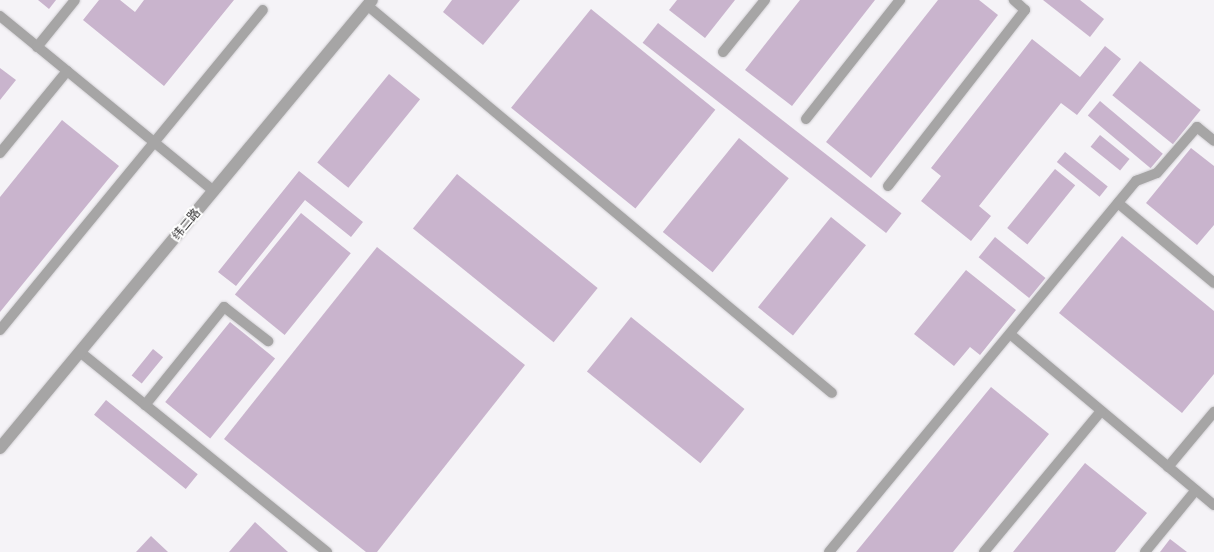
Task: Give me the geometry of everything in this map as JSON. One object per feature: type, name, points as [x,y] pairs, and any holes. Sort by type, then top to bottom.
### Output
[{"type":"street","name":"纬二路","points":[[0,448],[370,3]]},
{"type":"lane","points":[[37,46],[75,0]]},
{"type":"lane","points":[[723,52],[765,0]]},
{"type":"lane","points":[[806,119],[900,0]]},
{"type":"lane","points":[[888,186],[1026,10],[1014,0]]},
{"type":"lane","points":[[370,3],[832,393]]},
{"type":"lane","points":[[0,330],[263,10]]},
{"type":"lane","points":[[0,16],[214,191]]},
{"type":"lane","points":[[0,153],[67,71]]},
{"type":"lane","points":[[829,552],[1136,181],[1157,173],[1197,127],[1214,140]]},
{"type":"lane","points":[[1118,203],[1214,283]]},
{"type":"lane","points":[[145,405],[224,307],[268,341]]},
{"type":"lane","points":[[1010,334],[1214,505]]},
{"type":"lane","points":[[80,352],[327,552]]},
{"type":"lane","points":[[984,552],[1101,411]]},
{"type":"lane","points":[[1168,467],[1214,412]]},
{"type":"lane","points":[[1145,552],[1196,490]]},
{"type":"building","points":[[38,0],[56,0],[49,9]]},
{"type":"building","points":[[99,0],[120,0],[135,12],[144,0],[234,0],[164,86],[83,20]]},
{"type":"building","points":[[452,0],[520,0],[483,45],[443,12]]},
{"type":"building","points":[[677,0],[735,0],[705,38],[669,10]]},
{"type":"building","points":[[800,0],[875,0],[792,106],[745,70]]},
{"type":"building","points":[[938,0],[979,0],[998,15],[871,178],[826,142]]},
{"type":"building","points":[[1043,0],[1080,0],[1104,19],[1090,37]]},
{"type":"building","points":[[591,9],[715,110],[635,208],[511,108]]},
{"type":"building","points":[[658,23],[901,213],[886,233],[643,43]]},
{"type":"building","points":[[1032,39],[1080,77],[1105,46],[1121,59],[1077,115],[1061,103],[979,206],[991,216],[971,241],[921,201],[941,176],[931,168]]},
{"type":"building","points":[[1140,61],[1201,110],[1173,144],[1112,95]]},
{"type":"building","points":[[0,68],[16,80],[0,100]]},
{"type":"building","points":[[389,74],[420,99],[348,188],[317,163]]},
{"type":"building","points":[[1100,101],[1163,154],[1151,168],[1088,116]]},
{"type":"building","points":[[62,120],[119,166],[0,312],[0,197]]},
{"type":"building","points":[[1100,135],[1130,159],[1120,171],[1091,147]]},
{"type":"building","points":[[739,138],[789,178],[713,272],[663,232]]},
{"type":"building","points":[[1191,148],[1214,166],[1214,225],[1197,245],[1146,203]]},
{"type":"building","points":[[1065,152],[1108,187],[1100,197],[1057,162]]},
{"type":"building","points":[[1055,169],[1075,185],[1027,244],[1007,228]]},
{"type":"building","points":[[299,171],[363,222],[351,237],[305,200],[236,286],[218,272]]},
{"type":"building","points":[[457,174],[598,288],[554,342],[413,228]]},
{"type":"building","points":[[301,213],[351,253],[285,335],[235,295]]},
{"type":"building","points":[[831,217],[866,245],[793,335],[758,307]]},
{"type":"building","points":[[1122,236],[1214,311],[1214,374],[1182,413],[1059,313]]},
{"type":"building","points":[[995,237],[1046,278],[1029,298],[979,257]]},
{"type":"building","points":[[377,247],[525,365],[377,552],[366,552],[224,439]]},
{"type":"building","points":[[966,270],[1016,310],[980,355],[970,347],[954,366],[914,334]]},
{"type":"building","points":[[631,317],[744,409],[700,463],[587,371]]},
{"type":"building","points":[[230,322],[275,359],[210,439],[165,402]]},
{"type":"building","points":[[153,349],[163,357],[142,384],[132,375]]},
{"type":"building","points":[[991,387],[1049,434],[953,552],[856,552]]},
{"type":"building","points":[[106,400],[198,474],[186,489],[94,415]]},
{"type":"building","points":[[1085,463],[1147,513],[1115,552],[1013,552]]},
{"type":"building","points":[[255,522],[288,552],[229,552]]},
{"type":"building","points":[[151,536],[168,552],[136,552]]},
{"type":"building","points":[[1170,539],[1187,552],[1160,552]]}]
